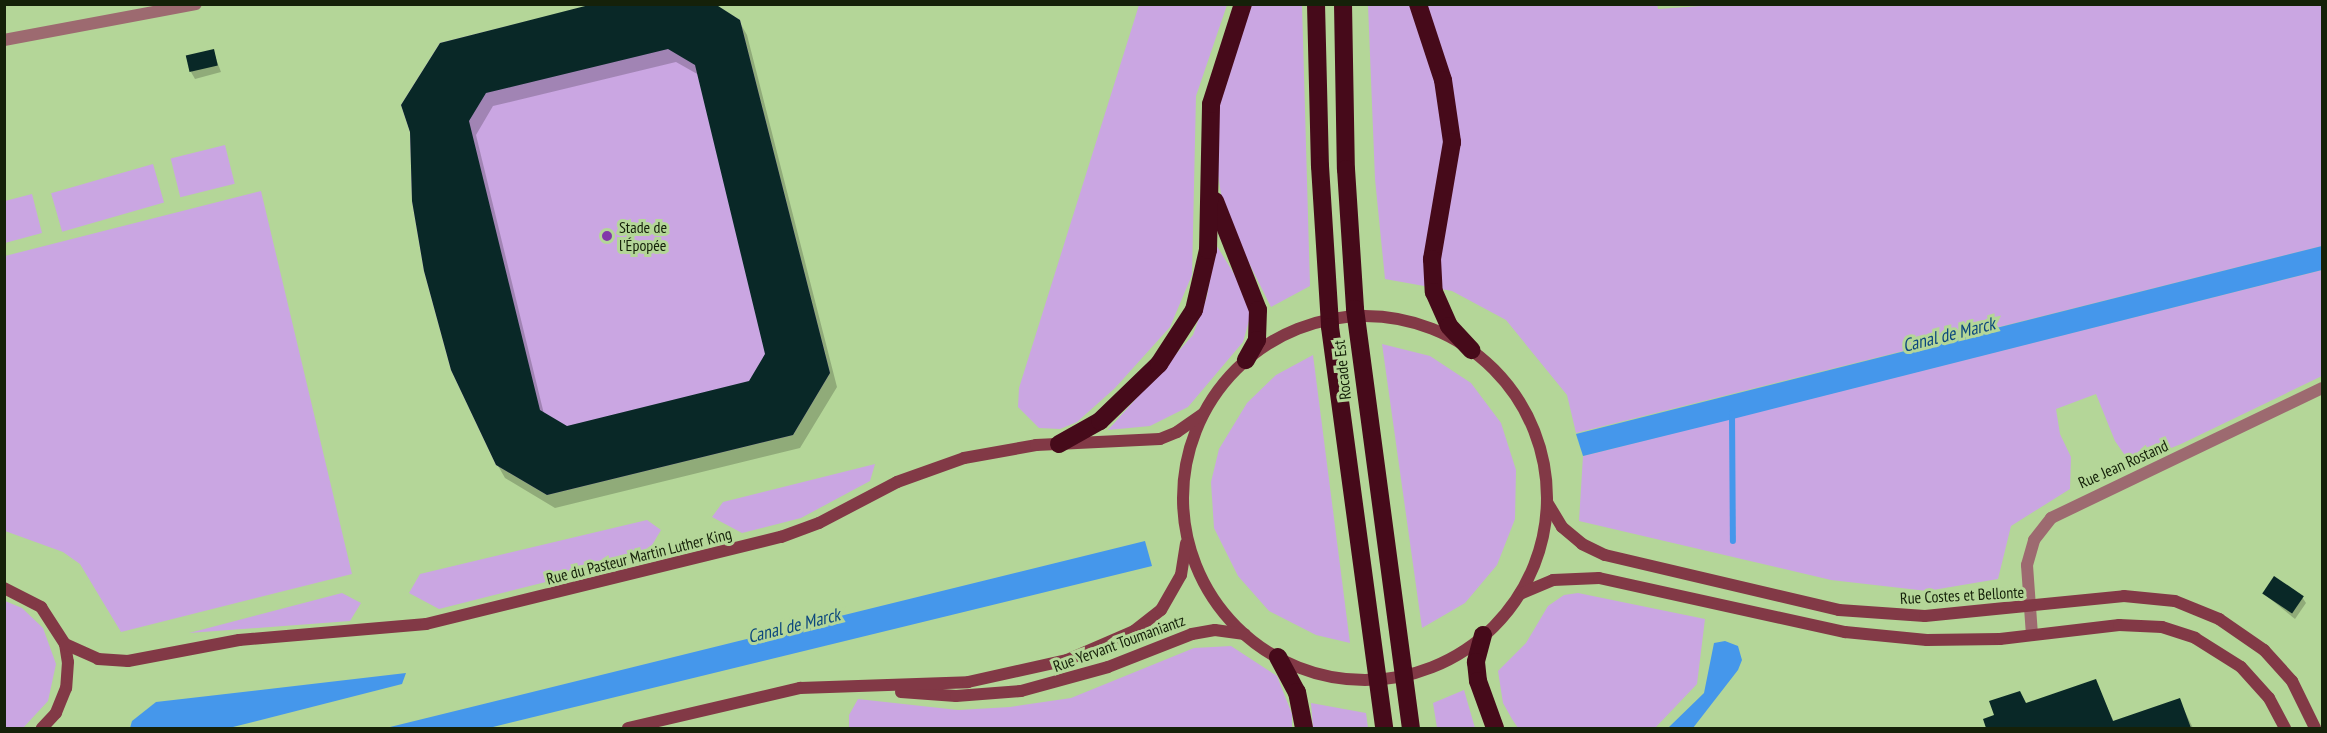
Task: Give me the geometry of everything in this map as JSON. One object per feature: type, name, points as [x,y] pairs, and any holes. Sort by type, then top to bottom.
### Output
[{"type":"highway","points":[[1059,444],[1100,421],[1159,364],[1184,330],[1194,310],[1205,273],[1211,104],[1243,4]]},
{"type":"highway","name":"Rocade Est","points":[[1316,4],[1324,237],[1336,379],[1384,729]]},
{"type":"highway","name":"Rocade Est","points":[[1343,4],[1350,242],[1363,381],[1411,729]]},
{"type":"highway","points":[[1418,4],[1443,80],[1452,142],[1433,251],[1434,292],[1449,326],[1471,350]]},
{"type":"highway","points":[[1209,173],[1222,224],[1257,303],[1257,340],[1246,360]]},
{"type":"highway","points":[[1483,636],[1476,662],[1478,681],[1495,729]]},
{"type":"highway","points":[[1278,657],[1297,692],[1304,729]]},
{"type":"main road","points":[[1357,316],[1408,321],[1441,333],[1471,350],[1507,384],[1525,412],[1542,458],[1547,501],[1537,556],[1519,594],[1483,636],[1441,663],[1409,674],[1375,679],[1325,675],[1278,657],[1245,634],[1208,590],[1187,536],[1184,479],[1190,446],[1203,414],[1222,385],[1246,360],[1290,332],[1323,321],[1357,316]]},
{"type":"main road","name":"Rue du Pasteur Martin Luther King","points":[[65,644],[98,659],[128,661],[229,641],[426,624],[781,537],[945,464],[989,452],[1059,444],[1160,439],[1203,414]]},
{"type":"main road","name":"Rue Costes et Bellonte","points":[[1547,501],[1562,527],[1582,544],[1605,555],[1826,608],[1925,616],[2029,608],[2124,596],[2163,599],[2198,609],[2243,633],[2274,660],[2298,692],[2315,729]]},
{"type":"main road","name":"Rue Yervant Toumaniantz","points":[[628,729],[800,688],[862,685],[923,686],[992,679],[1040,668],[1114,641],[1150,620],[1171,596],[1181,575],[1187,536]]},
{"type":"main road","points":[[1519,594],[1553,580],[1599,578],[1855,633],[1944,640],[2032,636],[2135,624],[2184,634],[2221,652],[2251,676],[2269,698],[2285,729]]},
{"type":"main road","points":[[4,588],[41,607],[65,644],[66,688],[56,713],[42,729]]},
{"type":"main road","name":"Rue Yervant Toumaniantz","points":[[862,685],[934,696],[999,694],[1072,679],[1192,634],[1215,630],[1245,634]]},
{"type":"street","points":[[4,40],[196,4]]},
{"type":"street","name":"Rue Jean Rostand","points":[[2032,636],[2029,608],[2029,554],[2038,532],[2058,513],[2322,388]]},
{"type":"shaded area","points":[[1657,4],[1658,9],[1731,4],[2322,5],[2322,246],[1576,433],[1567,395],[1506,320],[1452,291],[1385,279],[1375,179],[1368,5]]},
{"type":"shaded area","name":"Stade de l'Épopée","points":[[593,5],[715,5],[740,20],[830,373],[793,435],[547,495],[496,465],[451,370],[424,271],[412,201],[410,132],[401,105],[440,43]]},
{"type":"shaded area","points":[[1139,5],[1227,5],[1196,96],[1192,275],[1170,327],[1115,388],[1077,422],[1060,429],[1039,428],[1018,407],[1019,388]]},
{"type":"shaded area","points":[[1251,5],[1302,5],[1310,286],[1271,307],[1224,213],[1216,162],[1215,113]]},
{"type":"shaded area","points":[[225,145],[235,184],[180,197],[171,159]]},
{"type":"shaded area","points":[[153,164],[164,202],[62,232],[51,193]]},
{"type":"shaded area","points":[[261,191],[352,574],[121,632],[80,564],[63,552],[5,531],[5,256]]},
{"type":"shaded area","points":[[32,194],[42,233],[5,243],[5,201]]},
{"type":"shaded area","points":[[1215,243],[1247,295],[1251,314],[1243,342],[1188,407],[1150,426],[1108,430],[1193,335],[1207,296]]},
{"type":"shaded area","points":[[2322,270],[2322,376],[2181,444],[2131,464],[2115,441],[2096,394],[2056,409],[2060,434],[2071,457],[2070,489],[2011,526],[1998,579],[1927,591],[1831,580],[1579,521],[1583,456]]},
{"type":"shaded area","points":[[1382,344],[1430,356],[1471,383],[1501,423],[1516,470],[1515,519],[1497,565],[1465,603],[1422,628]]},
{"type":"shaded area","points":[[1313,355],[1350,643],[1316,635],[1269,611],[1238,576],[1214,528],[1211,482],[1219,449],[1247,403],[1276,375]]},
{"type":"shaded area","points":[[875,464],[870,481],[801,518],[742,533],[712,517],[723,502]]},
{"type":"shaded area","points":[[647,520],[661,530],[645,557],[439,609],[409,593],[420,574]]},
{"type":"shaded area","points":[[342,593],[361,603],[350,621],[189,633]]},
{"type":"shaded area","points":[[1578,593],[1705,619],[1697,684],[1655,728],[1518,728],[1512,719],[1503,703],[1498,671],[1526,643],[1548,606],[1564,595]]},
{"type":"shaded area","points":[[5,601],[22,608],[43,628],[56,664],[48,701],[23,728],[5,728]]},
{"type":"shaded area","points":[[1231,646],[1277,676],[1292,714],[1292,728],[849,728],[849,715],[858,699],[958,710],[1010,707],[1071,698],[1194,648]]},
{"type":"shaded area","points":[[1464,690],[1475,728],[1437,728],[1433,703]]},
{"type":"shaded area","points":[[1311,703],[1366,713],[1368,728],[1313,728]]},
{"type":"water","points":[[2322,246],[2322,270],[1725,421],[1583,456],[1576,434]]},
{"type":"water","points":[[1145,541],[1152,566],[489,728],[386,728]]},
{"type":"water","points":[[1725,641],[1738,646],[1742,660],[1738,670],[1693,728],[1668,728],[1704,693],[1714,643]]},
{"type":"water","points":[[406,673],[402,684],[229,728],[130,728],[132,721],[156,702]]},
{"type":"building","points":[[593,4],[715,4],[740,20],[830,373],[793,435],[547,495],[496,465],[451,370],[424,271],[412,201],[410,132],[401,105],[440,43]],"holes":[[[668,49],[695,65],[765,354],[749,381],[567,426],[540,410],[469,121],[486,93]]]},
{"type":"building","points":[[214,49],[218,66],[190,72],[186,56]]},
{"type":"building","points":[[2274,576],[2304,596],[2292,614],[2262,593]]},
{"type":"building","points":[[2096,679],[2113,721],[2180,698],[2191,728],[1986,728],[1983,719],[1994,715],[1989,701],[2020,691],[2026,703]]},
{"type":"waterway","points":[[1732,413],[1733,541]]},
{"type":"place","name":"Stade de l'Épopée","points":[[607,236]]},
{"type":"water label","name":"Canal de Marck","points":[[1949,335]]},
{"type":"water label","name":"Canal de Marck","points":[[794,626]]}]
